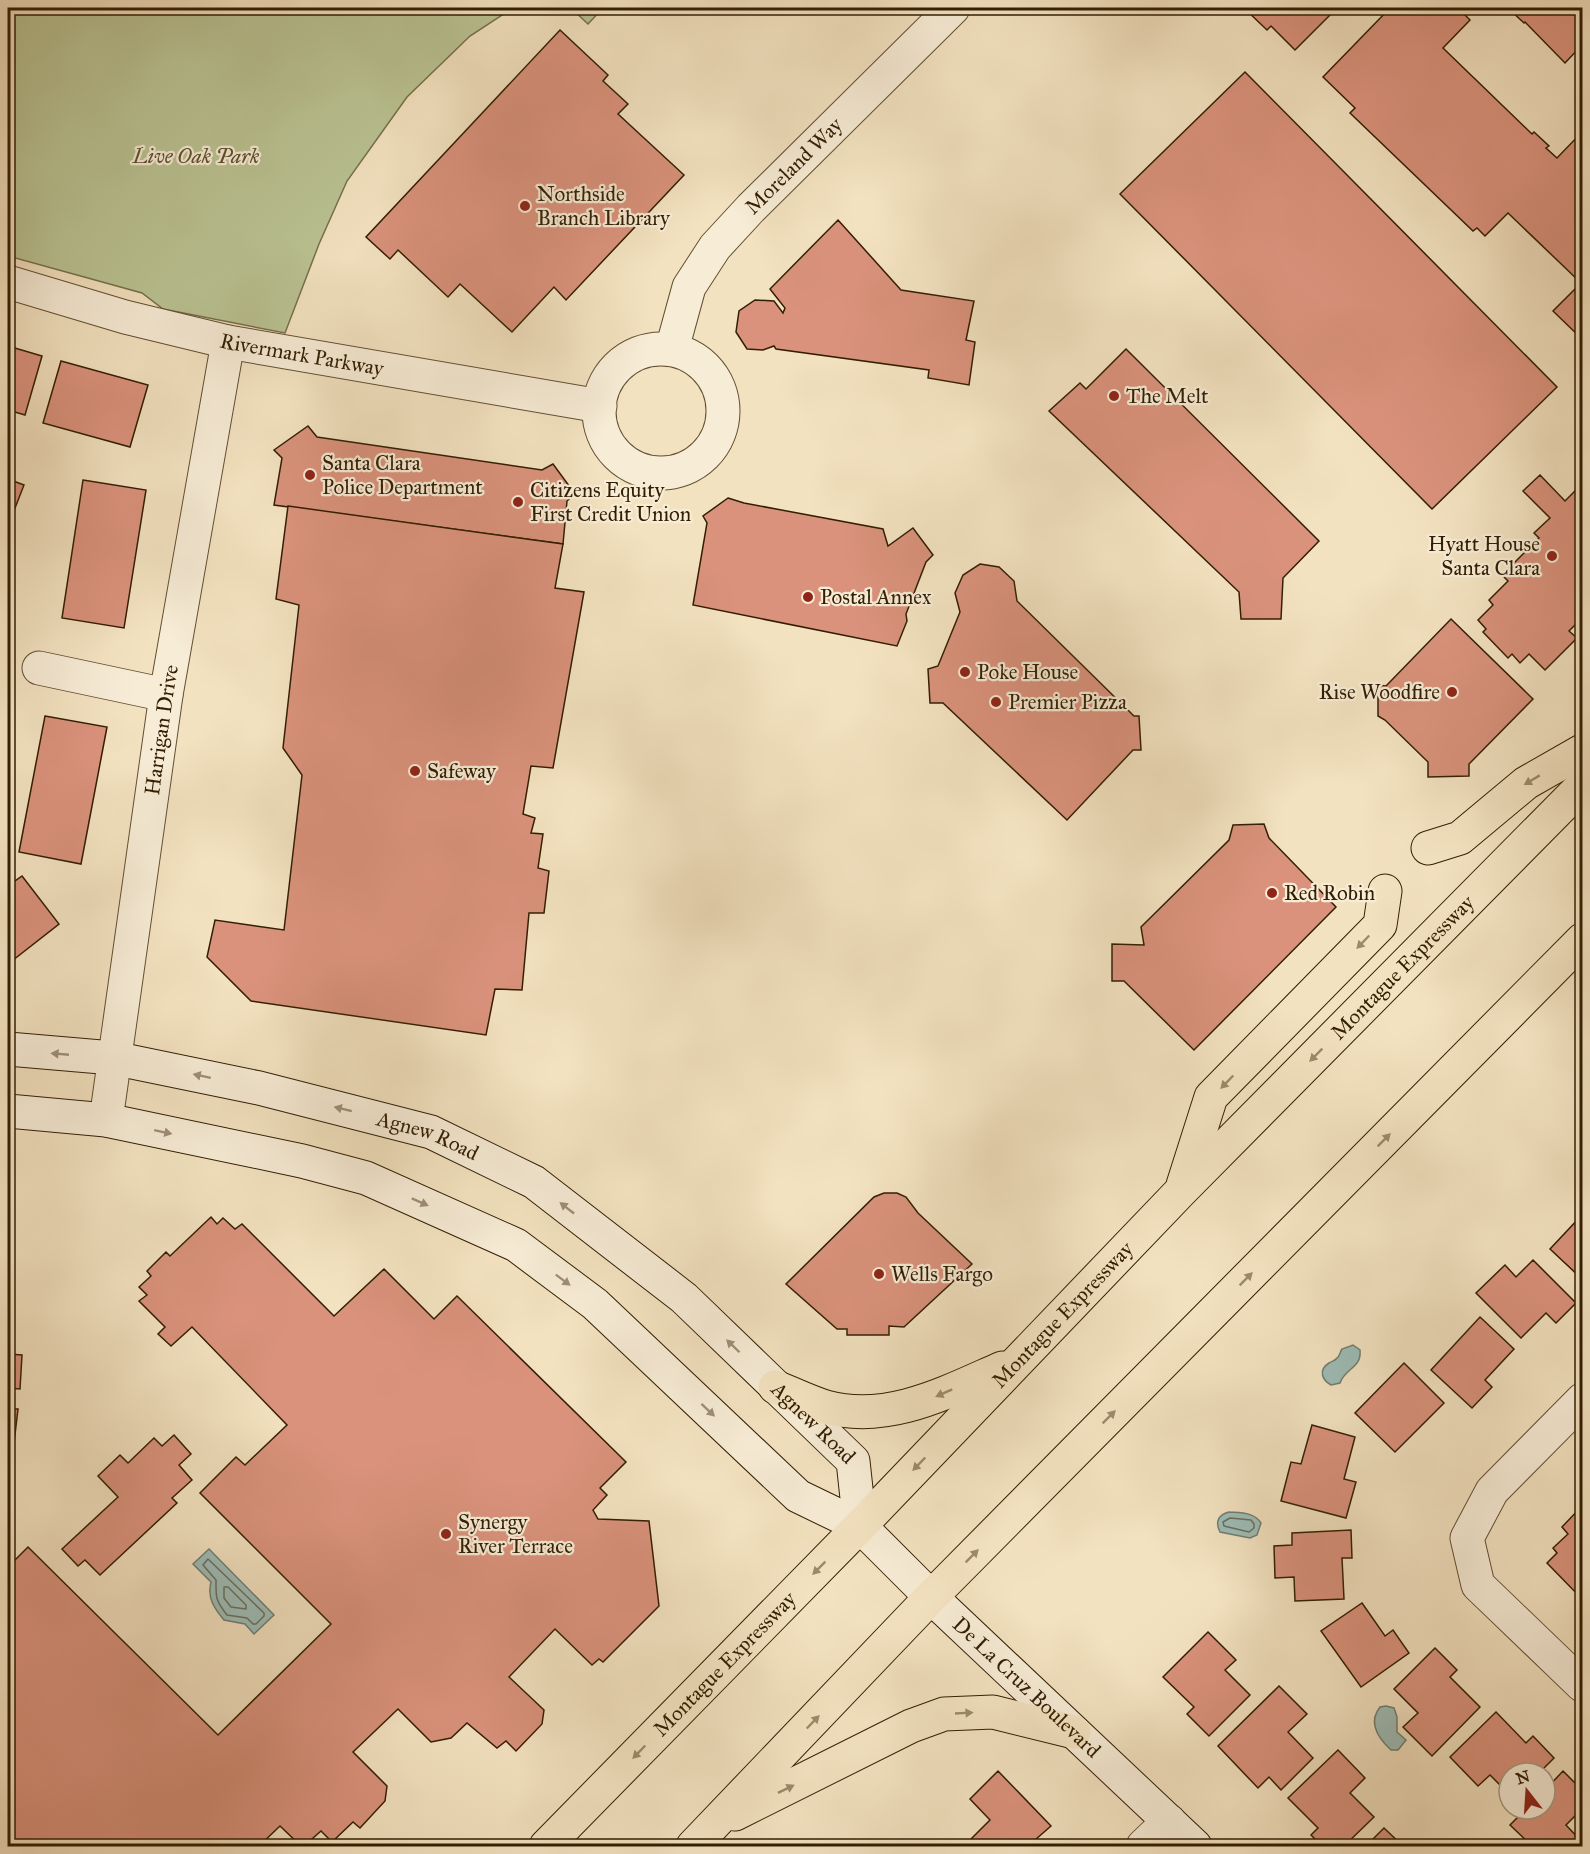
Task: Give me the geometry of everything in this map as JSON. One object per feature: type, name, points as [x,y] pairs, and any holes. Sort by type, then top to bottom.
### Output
[{"type":"highway","points":[[1428,848],[1460,838],[1526,783],[1582,751]]},
{"type":"highway","name":"Montague Expressway","points":[[546,1846],[860,1526],[1181,1191],[1582,786]]},
{"type":"highway","points":[[1181,1191],[1211,1097],[1380,925],[1385,891]]},
{"type":"highway","points":[[704,1835],[931,1597],[1582,940]]},
{"type":"highway","points":[[775,1387],[827,1407],[871,1413],[930,1399],[1017,1361]]},
{"type":"highway","points":[[704,1835],[911,1726],[944,1714],[993,1712],[1074,1732]]},
{"type":"street","name":"Moreland Way","points":[[672,349],[689,287],[715,247],[751,208],[953,8]]},
{"type":"street","name":"Rivermark Parkway","points":[[8,282],[125,317],[228,342],[600,406]]},
{"type":"street","name":"Harrigan Drive","points":[[106,1120],[166,695],[228,342]]},
{"type":"street","points":[[657,349],[672,349],[693,356],[710,370],[720,397],[722,420],[719,436],[707,454],[689,467],[668,473],[646,473],[629,464],[613,450],[603,431],[600,406],[605,385],[618,366],[635,354],[657,349]]},
{"type":"street","points":[[39,668],[166,695]]},
{"type":"street","name":"Agnew Road","points":[[8,1049],[113,1058],[259,1088],[431,1132],[534,1182],[684,1298],[853,1461],[860,1526]]},
{"type":"street","points":[[8,1111],[106,1120],[302,1161],[366,1178],[516,1245],[595,1304],[793,1492],[860,1526]]},
{"type":"street","points":[[1582,1400],[1492,1491],[1467,1538],[1478,1585],[1582,1685]]},
{"type":"street","name":"De La Cruz Boulevard","points":[[860,1526],[931,1597],[1195,1846]]},
{"type":"street","points":[[1143,1846],[1169,1821]]},
{"type":"green space","name":"Live Oak Park","points":[[8,8],[513,8],[470,36],[407,97],[347,181],[319,244],[285,333],[163,309],[142,293],[8,256]]},
{"type":"green space","points":[[571,8],[603,8],[588,24]]},
{"type":"water","points":[[1353,1345],[1360,1350],[1358,1361],[1340,1383],[1331,1385],[1322,1375],[1323,1369],[1338,1357],[1342,1349]]},
{"type":"water","points":[[1229,1512],[1247,1514],[1258,1519],[1261,1523],[1257,1535],[1250,1538],[1220,1532],[1218,1519]]},
{"type":"water","points":[[209,1549],[274,1615],[254,1634],[245,1624],[224,1620],[214,1607],[210,1593],[211,1582],[193,1564]]},
{"type":"water","points":[[1380,1707],[1394,1708],[1397,1717],[1397,1732],[1406,1740],[1398,1750],[1391,1750],[1376,1730],[1376,1713]]},
{"type":"building","points":[[1244,8],[1337,8],[1295,50],[1271,26],[1267,30]]},
{"type":"building","points":[[1390,8],[1463,8],[1461,11],[1470,20],[1443,48],[1532,134],[1534,132],[1549,146],[1546,148],[1557,158],[1582,132],[1582,339],[1553,311],[1581,283],[1508,213],[1485,236],[1477,228],[1473,231],[1350,113],[1355,108],[1323,77]]},
{"type":"building","points":[[1508,8],[1568,8],[1582,22],[1582,45],[1565,63]]},
{"type":"building","name":"Northside Branch Library","points":[[560,30],[608,75],[603,81],[628,104],[618,114],[684,175],[566,300],[554,287],[512,332],[460,284],[448,297],[398,250],[390,259],[366,237]]},
{"type":"building","points":[[1245,72],[1557,387],[1432,509],[1120,194]]},
{"type":"building","points":[[838,220],[901,290],[974,301],[966,340],[975,342],[969,385],[928,378],[929,370],[776,349],[774,346],[763,350],[747,349],[736,332],[739,311],[755,300],[774,301],[783,313],[785,308],[770,289]]},
{"type":"building","points":[[8,346],[42,356],[25,415],[8,410]]},
{"type":"building","points":[[1126,349],[1319,541],[1283,578],[1281,619],[1241,619],[1239,592],[1049,411],[1080,383],[1086,389]]},
{"type":"building","points":[[61,361],[148,385],[130,447],[43,423]]},
{"type":"building","points":[[308,426],[317,437],[542,470],[553,464],[575,494],[567,501],[563,544],[274,505],[282,458],[274,450]]},
{"type":"building","name":"Hyatt House Santa Clara","points":[[1540,475],[1565,501],[1580,486],[1582,489],[1582,624],[1579,621],[1569,631],[1577,638],[1545,670],[1529,654],[1520,663],[1512,654],[1508,658],[1483,632],[1486,629],[1478,620],[1493,605],[1489,600],[1508,581],[1502,575],[1539,538],[1534,533],[1550,518],[1523,491]]},
{"type":"building","points":[[8,479],[24,485],[8,526]]},
{"type":"building","points":[[83,480],[146,490],[124,628],[62,618]]},
{"type":"building","points":[[728,498],[883,529],[888,546],[913,528],[933,555],[926,562],[906,614],[907,621],[897,646],[693,605],[707,523],[703,516]]},
{"type":"building","name":"Safeway","points":[[288,506],[563,544],[555,588],[584,592],[553,768],[531,766],[523,814],[535,818],[531,833],[543,834],[538,868],[549,871],[544,913],[529,913],[522,990],[495,989],[486,1035],[251,1001],[207,957],[215,920],[284,930],[302,775],[283,748],[299,605],[276,599]]},
{"type":"building","points":[[980,564],[999,567],[1014,581],[1017,601],[1134,716],[1139,716],[1141,750],[1133,750],[1067,820],[943,703],[930,703],[928,669],[938,666],[960,612],[955,593],[963,575]]},
{"type":"building","name":"Rise Woodfire","points":[[1451,619],[1533,699],[1469,764],[1469,776],[1428,777],[1428,762],[1378,716],[1378,685],[1386,686]]},
{"type":"building","points":[[45,716],[107,727],[81,864],[19,852]]},
{"type":"building","points":[[1264,824],[1269,838],[1336,907],[1194,1050],[1124,981],[1112,981],[1112,944],[1144,945],[1141,927],[1229,840],[1233,825]]},
{"type":"building","points":[[22,876],[59,924],[8,964],[8,886]]},
{"type":"building","name":"Wells Fargo","points":[[884,1193],[897,1193],[906,1197],[918,1213],[972,1264],[904,1327],[889,1326],[889,1335],[847,1335],[847,1329],[837,1329],[786,1284],[874,1197]]},
{"type":"building","points":[[1582,1215],[1582,1279],[1550,1249]]},
{"type":"building","name":"Synergy River Terrace","points":[[211,1217],[217,1224],[223,1218],[235,1229],[242,1224],[334,1316],[384,1269],[434,1319],[457,1296],[626,1462],[600,1488],[607,1495],[593,1510],[598,1519],[649,1521],[659,1606],[603,1662],[599,1659],[592,1665],[555,1629],[509,1677],[544,1710],[542,1724],[516,1751],[506,1741],[497,1748],[467,1723],[451,1738],[431,1742],[398,1709],[353,1752],[387,1786],[385,1801],[360,1828],[353,1822],[332,1842],[321,1831],[301,1846],[280,1826],[259,1846],[8,1846],[8,1567],[28,1547],[218,1735],[331,1624],[200,1493],[236,1457],[245,1465],[287,1425],[192,1327],[171,1346],[158,1334],[165,1327],[139,1301],[147,1295],[139,1287],[151,1276],[147,1271],[166,1252],[170,1256]]},
{"type":"building","points":[[1533,1260],[1576,1303],[1556,1323],[1546,1313],[1521,1338],[1476,1293],[1505,1265],[1516,1277]]},
{"type":"building","points":[[1480,1317],[1514,1349],[1485,1380],[1492,1387],[1472,1408],[1431,1370]]},
{"type":"building","points":[[8,1354],[22,1355],[20,1389],[8,1388]]},
{"type":"building","points":[[1404,1363],[1444,1403],[1395,1452],[1355,1413]]},
{"type":"building","points":[[8,1409],[18,1409],[14,1443],[8,1443]]},
{"type":"building","points":[[1312,1425],[1355,1437],[1344,1479],[1356,1482],[1346,1518],[1281,1501],[1291,1462],[1301,1464]]},
{"type":"building","points":[[174,1435],[191,1454],[179,1465],[192,1480],[172,1498],[177,1503],[100,1575],[85,1560],[78,1566],[62,1549],[118,1497],[98,1476],[120,1455],[128,1463],[154,1438],[162,1446]]},
{"type":"building","points":[[1582,1506],[1582,1599],[1547,1563],[1557,1553],[1553,1548],[1568,1534],[1562,1527]]},
{"type":"building","points":[[1351,1530],[1352,1558],[1342,1558],[1344,1599],[1295,1601],[1294,1577],[1275,1578],[1274,1546],[1292,1545],[1292,1533]]},
{"type":"building","points":[[1362,1603],[1385,1636],[1393,1630],[1409,1653],[1361,1687],[1321,1631]]},
{"type":"building","points":[[1208,1632],[1236,1660],[1225,1670],[1250,1695],[1209,1736],[1187,1714],[1194,1707],[1163,1677]]},
{"type":"building","points":[[1435,1648],[1457,1670],[1450,1677],[1480,1707],[1432,1756],[1403,1727],[1418,1713],[1394,1689]]},
{"type":"building","points":[[1279,1686],[1307,1714],[1288,1732],[1313,1758],[1281,1790],[1269,1777],[1258,1788],[1218,1746]]},
{"type":"building","points":[[1496,1712],[1526,1743],[1533,1736],[1554,1758],[1551,1761],[1497,1761],[1497,1782],[1490,1775],[1478,1786],[1450,1757]]},
{"type":"building","points":[[1338,1750],[1365,1778],[1350,1793],[1374,1817],[1344,1846],[1322,1846],[1311,1835],[1318,1828],[1288,1798]]},
{"type":"building","points":[[998,1771],[1051,1826],[1028,1846],[978,1846],[971,1839],[990,1820],[970,1799]]},
{"type":"building","points":[[1563,1771],[1582,1790],[1582,1809],[1566,1825],[1582,1842],[1578,1846],[1532,1846],[1510,1825],[1514,1821],[1557,1821],[1557,1777]]},
{"type":"building","points":[[1384,1828],[1403,1846],[1366,1846]]},
{"type":"place","name":"Northside Branch Library","points":[[525,206]]},
{"type":"place","name":"The Melt","points":[[1114,396]]},
{"type":"place","name":"Santa Clara Police Department","points":[[310,475]]},
{"type":"place","name":"Citizens Equity First Credit Union","points":[[518,502]]},
{"type":"place","name":"Hyatt House Santa Clara","points":[[1552,556]]},
{"type":"place","name":"Postal Annex","points":[[808,597]]},
{"type":"place","name":"Poke House","points":[[965,672]]},
{"type":"place","name":"Rise Woodfire","points":[[1452,692]]},
{"type":"place","name":"Premier Pizza","points":[[996,702]]},
{"type":"place","name":"Safeway","points":[[415,771]]},
{"type":"place","name":"Red Robin","points":[[1272,893]]},
{"type":"place","name":"Wells Fargo","points":[[879,1274]]},
{"type":"place","name":"Synergy River Terrace","points":[[446,1534]]}]
